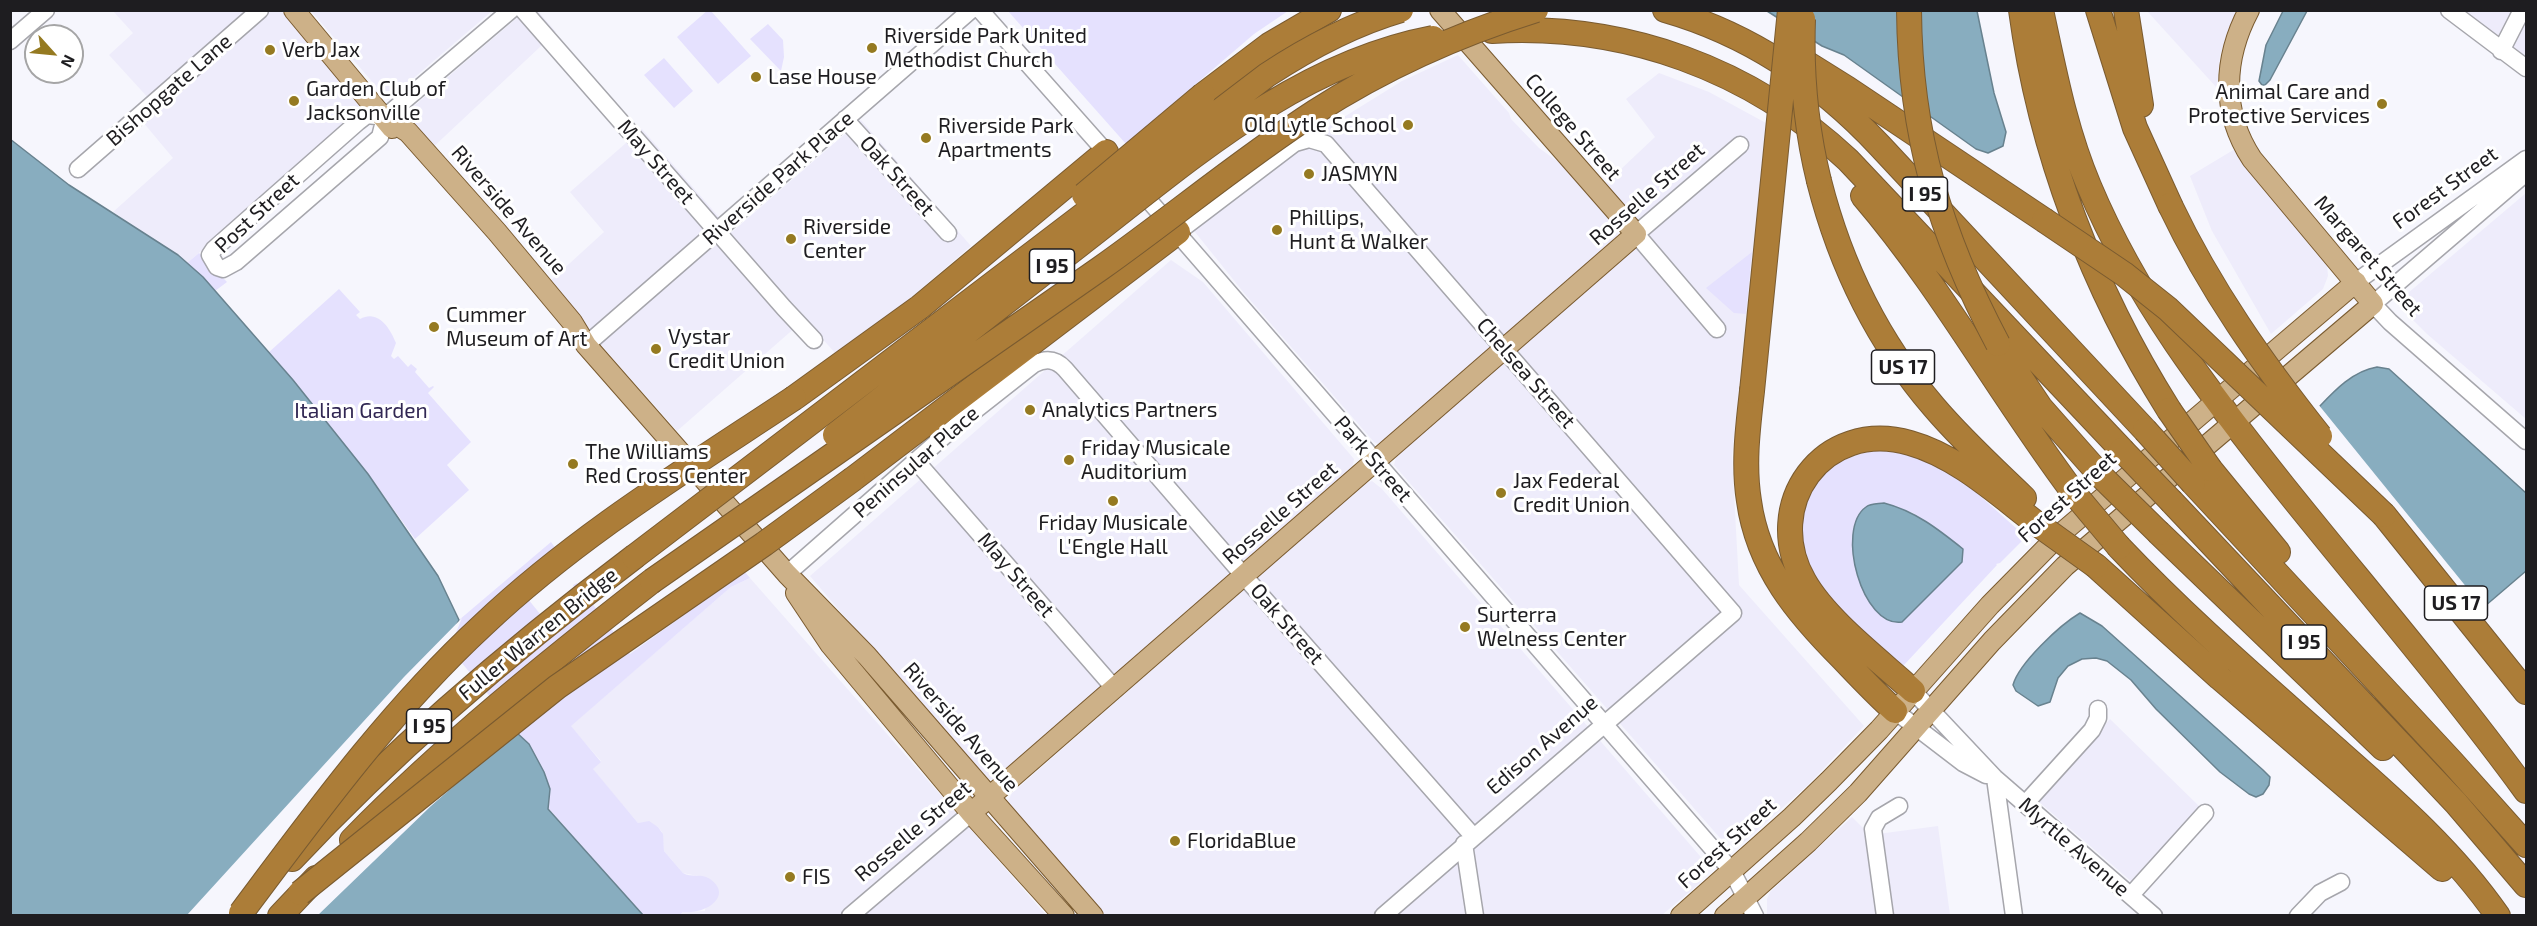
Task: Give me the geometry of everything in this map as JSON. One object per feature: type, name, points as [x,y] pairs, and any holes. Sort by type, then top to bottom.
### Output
[{"type":"highway","points":[[867,379],[1203,94],[1269,45],[1329,10]]},
{"type":"highway","name":"I 95","points":[[867,379],[1267,75],[1301,53],[1338,35],[1401,10]]},
{"type":"highway","points":[[652,580],[1050,304],[1318,110],[1380,74],[1427,51],[1536,10]]},
{"type":"highway","name":"I 95","points":[[1665,10],[1733,36],[1778,61],[1818,88],[1851,116],[2145,430],[2202,476],[2526,845]]},
{"type":"highway","points":[[1790,10],[1747,441],[1746,481],[1755,530],[1766,560],[1780,587],[1799,613],[1895,711]]},
{"type":"highway","name":"US 17","points":[[1804,10],[1804,90],[1809,132],[1826,211],[1848,269],[1876,326],[1897,359],[1948,423],[2040,520]]},
{"type":"highway","points":[[1909,10],[1911,69],[1924,153],[1943,224],[1974,297],[2008,361],[2050,420],[2101,477],[2434,788],[2526,896]]},
{"type":"highway","points":[[2021,10],[2030,66],[2044,125],[2079,232],[2119,324],[2169,410],[2202,476]]},
{"type":"highway","points":[[2041,10],[2067,124],[2089,187],[2142,292],[2215,401],[2526,791]]},
{"type":"highway","name":"US 17","points":[[2098,10],[2123,93],[2143,147],[2208,277],[2251,346],[2526,692]]},
{"type":"highway","points":[[2110,10],[2123,93]]},
{"type":"highway","points":[[2126,10],[2134,72],[2145,124],[2170,205]]},
{"type":"highway","points":[[1696,20],[1763,44],[1822,72],[2117,269],[2161,303],[2384,514]]},
{"type":"highway","name":"I 95","points":[[652,580],[1141,197],[1272,102],[1326,72],[1384,50],[1442,36],[1492,31],[1559,30],[1635,43],[1691,60],[1741,82],[1802,121],[1848,160],[2172,502],[2526,885]]},
{"type":"highway","points":[[1741,82],[1818,147],[1877,213],[1941,298],[2034,439],[2073,492],[2119,547],[2192,620],[2407,825],[2437,864],[2487,915]]},
{"type":"highway","points":[[240,914],[360,757],[432,675],[484,623],[539,575],[601,527],[794,398],[920,307],[1106,152]]},
{"type":"highway","points":[[300,893],[573,675],[764,544],[853,479],[1178,232]]},
{"type":"highway","name":"Fuller Warren Bridge","points":[[240,914],[325,825],[414,739],[512,653],[867,379]]},
{"type":"highway","points":[[1913,691],[1821,605],[1801,574],[1792,549],[1790,524],[1796,494],[1808,474],[1830,453],[1851,443],[1882,439],[1904,441],[1927,449],[1953,462],[2040,520],[2096,566],[2212,671],[2455,861],[2498,915]]},
{"type":"highway","name":"Fuller Warren Bridge","points":[[280,915],[381,811],[480,720],[652,580]]},
{"type":"main road","name":"Riverside Avenue","points":[[294,10],[385,117],[400,140],[565,329],[586,345],[787,574],[862,650],[1093,915]]},
{"type":"main road","name":"College Street","points":[[1440,10],[1636,234]]},
{"type":"main road","name":"Margaret Street","points":[[2249,10],[2238,32],[2230,58],[2228,82],[2230,106],[2237,132],[2252,159],[2373,304]]},
{"type":"main road","name":"Rosselle Street","points":[[971,813],[1636,234]]},
{"type":"main road","name":"Forest Street","points":[[1681,915],[1822,788],[1990,605],[2058,536],[2356,282]]},
{"type":"main road","name":"Forest Street","points":[[1725,915],[1851,800],[1992,641],[2057,574],[2373,304]]},
{"type":"main road","name":"Riverside Avenue","points":[[787,574],[800,601],[822,635],[971,813],[1065,915]]},
{"type":"street","points":[[10,41],[46,10]]},
{"type":"street","name":"Bishopgate Lane","points":[[78,169],[260,10]]},
{"type":"street","name":"Post Street","points":[[385,117],[367,116],[358,122],[214,249],[210,255],[217,267],[223,269],[236,262],[382,136],[385,117],[511,10]]},
{"type":"street","name":"May Street","points":[[523,10],[814,340]]},
{"type":"street","name":"Riverside Park Place","points":[[586,345],[971,10]]},
{"type":"street","name":"Park Street","points":[[980,10],[1178,232],[1732,871],[1755,915]]},
{"type":"street","points":[[2449,10],[2526,68]]},
{"type":"street","points":[[2501,51],[2522,10]]},
{"type":"street","name":"Oak Street","points":[[845,119],[948,233]]},
{"type":"street","name":"Chelsea Street","points":[[1178,232],[1294,143],[1314,139],[1329,147],[1733,613]]},
{"type":"street","name":"Rosselle Street","points":[[1636,234],[1740,145]]},
{"type":"street","name":"Forest Street","points":[[2356,282],[2526,159]]},
{"type":"street","name":"Forest Street","points":[[2373,304],[2526,173]]},
{"type":"street","name":"College Street","points":[[1636,234],[1717,330]]},
{"type":"street","name":"Margaret Street","points":[[2373,304],[2390,322],[2526,441]]},
{"type":"street","name":"Peninsular Place","points":[[787,574],[916,461],[1034,364],[1043,360],[1052,360]]},
{"type":"street","name":"Oak Street","points":[[1052,360],[1065,369],[1469,840]]},
{"type":"street","name":"May Street","points":[[916,461],[1115,689]]},
{"type":"street","name":"Edison Avenue","points":[[1383,915],[1733,613]]},
{"type":"street","name":"Myrtle Avenue","points":[[1913,691],[1995,778],[2131,895],[2149,914]]},
{"type":"street","points":[[2025,804],[2092,730],[2098,718],[2098,709]]},
{"type":"street","name":"Myrtle Avenue","points":[[1895,711],[1963,763],[1995,778]]},
{"type":"street","points":[[1995,778],[2014,915]]},
{"type":"street","points":[[1885,915],[1873,829],[1879,818],[1899,806]]},
{"type":"street","name":"Rosselle Street","points":[[850,915],[971,813]]},
{"type":"street","points":[[2131,895],[2205,813]]},
{"type":"street","points":[[1469,840],[1475,915]]},
{"type":"street","points":[[2298,915],[2320,893],[2341,882]]},
{"type":"shaded area","points":[[113,11],[251,11],[151,101],[109,55],[133,33]]},
{"type":"shaded area","points":[[269,11],[283,12],[364,108],[357,118],[187,263],[113,212],[173,158],[142,121]]},
{"type":"shaded area","points":[[311,11],[492,11],[388,100]]},
{"type":"shaded area","points":[[525,11],[538,11],[556,32],[429,151],[413,124],[414,106]]},
{"type":"shaded area","points":[[2147,11],[2237,11],[2220,55],[2217,88]]},
{"type":"shaded area","points":[[2457,11],[2526,11],[2526,62]]},
{"type":"shaded area","points":[[1458,55],[1509,113],[1511,119],[1539,148],[1560,163],[1616,224],[1617,238],[1387,442],[1378,444],[1244,293],[1191,227],[1323,130],[1402,81]]},
{"type":"shaded area","points":[[1659,73],[1709,92],[1766,123],[1732,456],[1739,585],[1864,726],[1808,785],[1744,842],[1736,843],[1720,838],[1394,465],[1397,454],[1646,237],[1602,187],[1655,137],[1626,99]]},
{"type":"shaded area","points":[[861,120],[971,246],[901,306],[835,353],[805,319],[677,431],[547,284],[604,232],[570,192],[642,129],[732,232]]},
{"type":"shaded area","points":[[2235,149],[2251,174],[2324,258],[2327,265],[2328,276],[2323,289],[2271,334],[2212,231],[2190,176]]},
{"type":"shaded area","points":[[2526,193],[2526,419],[2427,334],[2403,310],[2408,293]]},
{"type":"shaded area","points":[[1171,260],[1203,282],[1354,459],[1352,469],[997,778],[988,780],[982,778],[810,576]]},
{"type":"shaded area","points":[[1372,481],[1382,489],[1700,856],[1704,868],[1700,883],[1662,915],[1102,915],[1011,810],[1008,801],[1012,793],[1364,484]]},
{"type":"shaded area","points":[[750,578],[1046,915],[680,915],[683,912],[705,911],[708,878],[683,873],[664,851],[662,832],[658,827],[647,822],[638,823],[592,769],[601,761],[570,726],[731,587]]},
{"type":"shaded area","points":[[2110,719],[2200,807],[2132,882],[2038,801]]},
{"type":"shaded area","points":[[1852,817],[1870,835],[1938,826],[1950,915],[1767,916],[1767,899],[1770,892]]},
{"type":"green space","points":[[708,10],[751,56],[718,84],[677,37]]},
{"type":"green space","points":[[1008,11],[1288,11],[1254,34],[1126,144]]},
{"type":"green space","points":[[768,24],[783,40],[784,57],[781,71],[750,39]]},
{"type":"green space","points":[[664,58],[693,91],[674,108],[644,75]]},
{"type":"green space","points":[[1752,252],[1746,314],[1734,313],[1706,288]]},
{"type":"green space","points":[[199,253],[227,282],[215,291],[187,263]]},
{"type":"green space","name":"Italian Garden","points":[[339,289],[360,312],[356,315],[360,319],[372,316],[387,326],[396,343],[391,356],[394,359],[398,356],[408,367],[411,364],[429,388],[434,387],[428,393],[471,442],[447,465],[469,490],[415,539],[368,474],[268,353]]},
{"type":"green space","points":[[1884,448],[1913,453],[1960,478],[2026,537],[2000,563],[1996,564],[1904,665],[1891,662],[1831,603],[1798,550],[1807,500],[1819,478],[1838,463]],"holes":[[[1884,503],[1913,513],[1962,562],[1902,622],[1857,576],[1853,545],[1873,504]]]},
{"type":"green space","points":[[551,542],[566,563],[528,599],[549,625],[575,590],[573,585],[577,583],[630,654],[688,612],[740,566],[750,578],[731,587],[571,726],[601,762],[593,769],[638,823],[649,821],[658,827],[663,834],[664,851],[683,873],[707,877],[717,885],[718,898],[708,907],[683,912],[680,915],[643,915],[548,808],[550,789],[529,744],[516,732],[445,648],[459,620]]},
{"type":"water","points":[[1767,11],[1977,11],[1994,93],[2006,132],[2003,146],[1988,153],[1976,149],[1844,55],[1822,46]]},
{"type":"water","points":[[2283,11],[2307,11],[2270,80],[2262,85],[2259,81],[2266,45]]},
{"type":"water","points":[[10,139],[69,185],[178,255],[203,277],[293,380],[368,474],[438,576],[459,620],[445,648],[516,732],[529,744],[550,789],[548,809],[643,915],[11,915]]},
{"type":"water","points":[[2377,367],[2389,369],[2526,493],[2526,571],[2471,618],[2319,407],[2352,377]]},
{"type":"water","points":[[1884,503],[1916,516],[1963,549],[1962,562],[1902,622],[1888,620],[1875,610],[1857,575],[1853,555],[1853,535],[1857,519],[1866,507]]},
{"type":"water","points":[[2080,613],[2102,626],[2263,770],[2270,777],[2269,785],[2263,794],[2256,797],[2249,794],[2220,772],[2156,709],[2131,680],[2107,661],[2096,658],[2082,659],[2068,666],[2058,678],[2050,702],[2038,706],[2016,691],[2013,685],[2023,666],[2052,635]]},
{"type":"pier","points":[[2318,404],[2485,610],[2473,620],[2318,443],[2312,418]]},
{"type":"pier","points":[[462,618],[455,635],[390,703],[461,662],[518,730],[431,806],[317,916],[187,915],[404,677]]},
{"type":"pier","points":[[2518,803],[2526,811],[2526,848],[2513,873],[2497,890],[2476,865],[2496,827]]},
{"type":"pier","points":[[2475,867],[2496,891],[2475,916],[2466,915],[2451,900],[2465,884]]},
{"type":"place","name":"Riverside Park United Methodist Church","points":[[872,48]]},
{"type":"place","name":"Verb Jax","points":[[270,50]]},
{"type":"place","name":"Lase House","points":[[756,77]]},
{"type":"place","name":"Garden Club of Jacksonville","points":[[294,101]]},
{"type":"place","name":"Animal Care and Protective Services","points":[[2382,104]]},
{"type":"place","name":"Old Lytle School","points":[[1408,125]]},
{"type":"place","name":"Riverside Park Apartments","points":[[926,138]]},
{"type":"place","name":"JASMYN","points":[[1309,174]]},
{"type":"place","name":"Phillips, Hunt & Walker","points":[[1277,230]]},
{"type":"place","name":"Riverside Center","points":[[791,239]]},
{"type":"place","name":"Cummer Museum of Art","points":[[434,327]]},
{"type":"place","name":"Vystar Credit Union","points":[[656,349]]},
{"type":"place","name":"Analytics Partners","points":[[1030,410]]},
{"type":"place","name":"Friday Musicale Auditorium","points":[[1069,460]]},
{"type":"place","name":"The Williams Red Cross Center","points":[[573,464]]},
{"type":"place","name":"Jax Federal Credit Union","points":[[1501,493]]},
{"type":"place","name":"Friday Musicale L'Engle Hall","points":[[1113,501]]},
{"type":"place","name":"Surterra Welness Center","points":[[1465,627]]},
{"type":"place","name":"FloridaBlue","points":[[1175,841]]},
{"type":"place","name":"FIS","points":[[790,877]]}]
